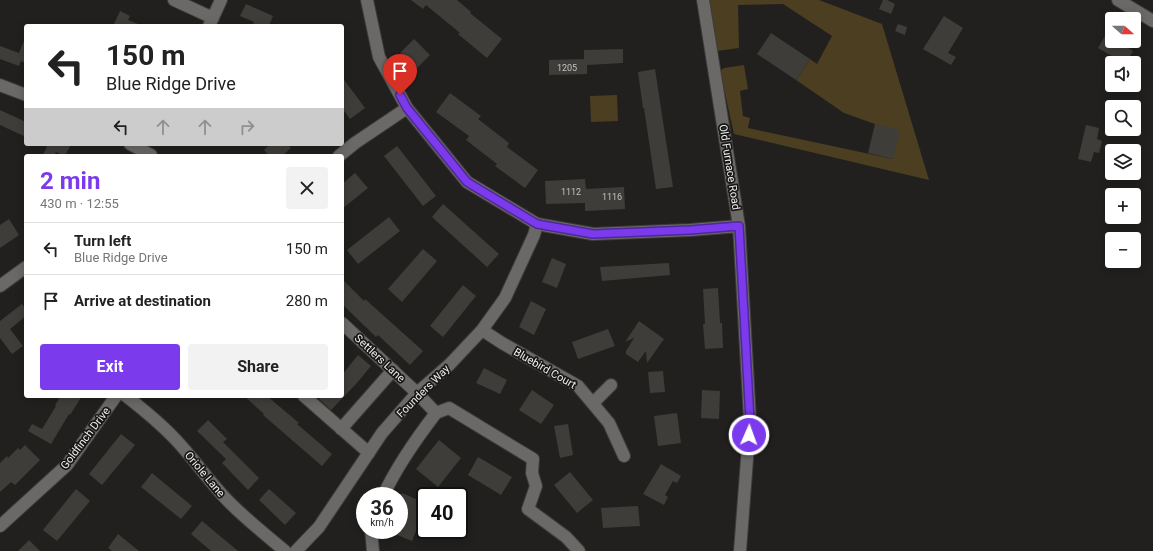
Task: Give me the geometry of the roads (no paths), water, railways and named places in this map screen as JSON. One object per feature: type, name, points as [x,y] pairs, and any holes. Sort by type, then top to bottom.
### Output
[{"type":"street","points":[[174,0],[211,22],[221,0]]},
{"type":"street","points":[[367,0],[379,57],[407,108],[467,182],[537,224],[593,234],[690,230],[739,226]]},
{"type":"street","name":"Old Furnace Road","points":[[703,0],[739,226],[750,420],[740,551]]},
{"type":"street","points":[[1118,0],[1153,21]]},
{"type":"street","points":[[0,85],[24,94]]},
{"type":"street","points":[[341,154],[355,143],[407,108]]},
{"type":"street","points":[[136,146],[152,152]]},
{"type":"street","name":"Founders Way","points":[[296,551],[319,527],[382,433],[417,393],[450,364],[482,330],[504,298],[534,235],[537,224]]},
{"type":"street","points":[[0,286],[24,269]]},
{"type":"street","name":"Settlers Lane","points":[[344,325],[393,370],[436,413]]},
{"type":"street","name":"Bluebird Court","points":[[482,330],[578,386],[609,423],[624,456]]},
{"type":"street","points":[[341,429],[393,370]]},
{"type":"street","points":[[592,403],[611,385]]},
{"type":"street","name":"Goldfinch Drive","points":[[0,526],[68,465],[115,398]]},
{"type":"street","name":"Oriole Lane","points":[[128,398],[168,431],[233,506],[284,551]]},
{"type":"street","points":[[306,398],[369,453]]},
{"type":"street","points":[[388,487],[419,435],[436,413],[449,408],[533,459],[532,473],[536,486],[528,509],[566,537],[580,551]]},
{"type":"street","points":[[372,539],[373,551]]}]
